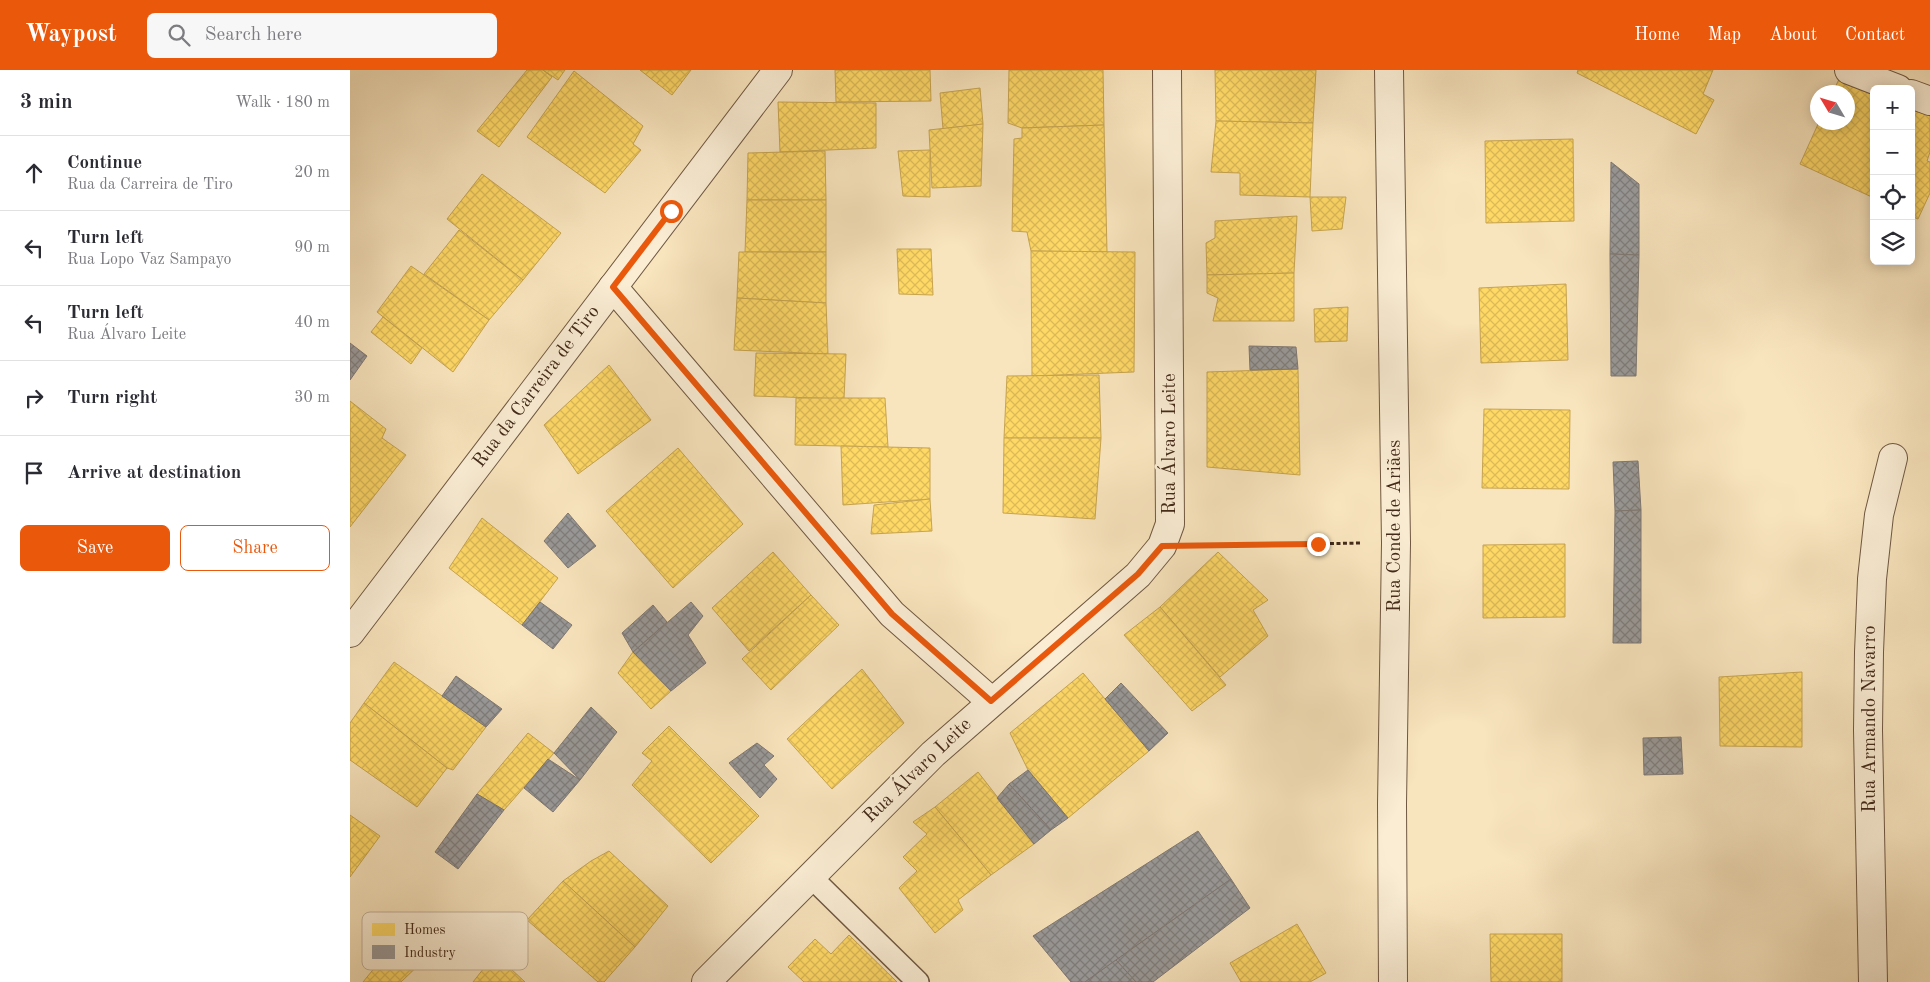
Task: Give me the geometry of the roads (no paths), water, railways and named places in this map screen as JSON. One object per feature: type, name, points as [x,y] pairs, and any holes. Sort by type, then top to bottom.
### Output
[{"type":"street","name":"Rua da Carreira de Tiro","points":[[350,633],[778,70]]},
{"type":"street","name":"Rua Álvaro Leite","points":[[706,982],[933,754],[991,701],[1138,574],[1162,546],[1170,524],[1171,451],[1167,70]]},
{"type":"street","name":"Rua Conde de Ariães","points":[[1390,70],[1396,543],[1392,804],[1394,982]]},
{"type":"street","points":[[1849,70],[1888,85]]},
{"type":"street","points":[[1915,95],[1930,101]]},
{"type":"street","points":[[613,287],[892,614],[991,701]]},
{"type":"street","name":"Rua Armando Navarro","points":[[1873,982],[1868,740],[1869,652],[1872,579],[1879,515],[1893,458]]},
{"type":"lane","points":[[811,877],[918,982]]}]
